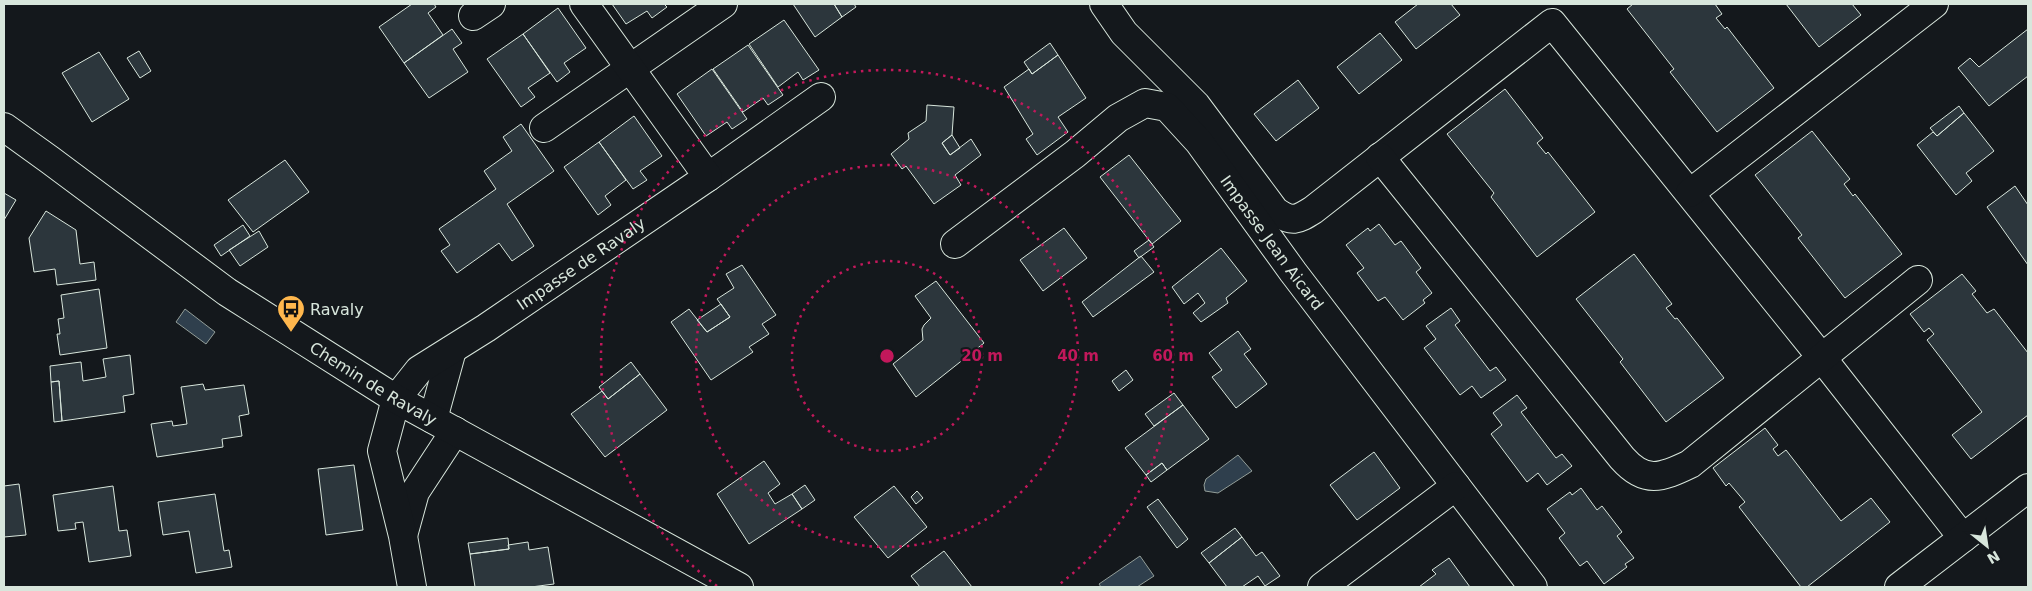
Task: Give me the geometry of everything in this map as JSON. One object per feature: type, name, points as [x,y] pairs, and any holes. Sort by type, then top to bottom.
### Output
[{"type":"street","points":[[584,4],[708,177]]},
{"type":"street","points":[[544,128],[723,4]]},
{"type":"street","points":[[1104,4],[1124,33],[1196,105],[1275,211],[1286,218],[1298,219],[1313,210],[1552,23],[1822,358],[1963,538]]},
{"type":"street","points":[[1690,193],[1934,4]]},
{"type":"street","name":"Impasse de Ravaly","points":[[396,399],[418,370],[452,350],[708,177],[821,97]]},
{"type":"street","name":"Impasse Jean Aicard","points":[[954,244],[1074,154],[1118,118],[1145,103],[1167,107],[1199,142],[1293,272],[1532,587]]},
{"type":"street","name":"Chemin de Ravaly","points":[[4,127],[227,292],[396,399],[739,587]]},
{"type":"street","points":[[1380,157],[1632,470],[1651,477],[1668,475],[1690,464],[1918,280]]},
{"type":"street","points":[[403,536],[415,492],[444,425],[452,350]]},
{"type":"street","points":[[396,399],[382,451],[403,536],[412,587]]},
{"type":"street","points":[[1322,587],[1456,486]]},
{"type":"street","points":[[1899,587],[2028,488]]},
{"type":"water","points":[[185,309],[215,332],[206,344],[176,322]]},
{"type":"water","points":[[1238,455],[1252,471],[1218,493],[1205,491],[1206,479]]},
{"type":"water","points":[[1140,556],[1154,576],[1137,587],[1101,587],[1099,584]]},
{"type":"building","points":[[412,4],[434,4],[436,7],[428,13],[443,35],[404,63],[379,27]]},
{"type":"building","points":[[612,4],[664,4],[667,7],[652,18],[647,11],[626,24]]},
{"type":"building","points":[[793,4],[834,4],[842,17],[815,37]]},
{"type":"building","points":[[834,4],[854,4],[856,7],[842,17]]},
{"type":"building","points":[[1418,4],[1451,4],[1460,15],[1416,49],[1395,22]]},
{"type":"building","points":[[1633,4],[1715,4],[1722,14],[1716,18],[1725,29],[1727,27],[1774,88],[1717,132],[1670,72],[1674,69],[1627,9]]},
{"type":"building","points":[[1786,4],[1852,4],[1861,15],[1819,47]]},
{"type":"building","points":[[558,8],[586,48],[564,63],[570,72],[557,82],[523,34]]},
{"type":"building","points":[[784,20],[819,70],[803,80],[798,72],[778,87],[749,44]]},
{"type":"building","points":[[452,29],[462,43],[453,49],[468,72],[429,98],[404,63]]},
{"type":"building","points":[[2028,29],[2028,76],[1989,106],[1958,68],[1970,58],[1979,67]]},
{"type":"building","points":[[1380,33],[1402,60],[1359,94],[1337,67]]},
{"type":"building","points":[[523,34],[550,73],[528,88],[535,97],[521,107],[487,59]]},
{"type":"building","points":[[1050,43],[1058,55],[1032,74],[1024,62]]},
{"type":"building","points":[[748,45],[783,95],[768,105],[763,98],[743,112],[713,69]]},
{"type":"building","points":[[139,51],[151,71],[140,78],[127,58]]},
{"type":"building","points":[[99,52],[129,99],[92,122],[62,73]]},
{"type":"building","points":[[1058,55],[1086,98],[1058,117],[1068,132],[1037,155],[1026,139],[1033,134],[1004,87],[1029,69],[1032,74]]},
{"type":"building","points":[[712,69],[747,119],[732,129],[727,122],[706,136],[677,94]]},
{"type":"building","points":[[1298,80],[1319,108],[1276,141],[1254,114]]},
{"type":"building","points":[[1505,89],[1543,138],[1537,143],[1546,154],[1548,152],[1595,212],[1537,257],[1491,197],[1494,193],[1447,134]]},
{"type":"building","points":[[927,105],[954,107],[952,135],[942,143],[950,155],[971,139],[981,155],[955,175],[961,185],[934,204],[906,166],[902,169],[891,154],[909,139],[908,133],[926,121]]},
{"type":"building","points":[[1959,106],[1964,113],[1937,136],[1930,128]]},
{"type":"building","points":[[1964,113],[1994,151],[1966,173],[1972,181],[1956,195],[1917,145],[1933,132],[1937,136]]},
{"type":"building","points":[[634,116],[662,156],[640,171],[647,180],[633,189],[599,142]]},
{"type":"building","points":[[521,124],[554,171],[507,204],[534,246],[512,261],[499,243],[457,273],[441,251],[450,245],[439,229],[496,189],[484,171],[512,151],[503,137]]},
{"type":"building","points":[[1812,131],[1850,179],[1844,184],[1853,196],[1855,194],[1902,254],[1845,298],[1798,238],[1802,235],[1755,175]]},
{"type":"building","points":[[952,135],[960,148],[950,155],[942,143]]},
{"type":"building","points":[[599,142],[626,180],[605,196],[611,205],[598,215],[564,167]]},
{"type":"building","points":[[1129,155],[1181,221],[1152,244],[1100,177]]},
{"type":"building","points":[[285,160],[309,192],[253,232],[228,200]]},
{"type":"building","points":[[2015,186],[2028,205],[2028,265],[1987,207]]},
{"type":"building","points":[[4,193],[16,200],[4,220]]},
{"type":"building","points":[[46,211],[76,230],[80,264],[94,262],[96,280],[57,285],[55,269],[34,272],[29,238]]},
{"type":"building","points":[[1379,224],[1395,245],[1401,241],[1421,268],[1416,272],[1432,293],[1423,300],[1425,303],[1403,320],[1385,297],[1378,301],[1357,273],[1364,268],[1346,245],[1368,228],[1370,231]]},
{"type":"building","points":[[243,225],[250,236],[221,256],[214,245]]},
{"type":"building","points":[[1064,228],[1087,258],[1043,291],[1020,260]]},
{"type":"building","points":[[259,231],[268,247],[240,266],[229,250]]},
{"type":"building","points":[[1149,240],[1154,247],[1139,258],[1134,251]]},
{"type":"building","points":[[1221,248],[1247,281],[1226,298],[1228,303],[1201,322],[1193,313],[1205,303],[1198,293],[1184,304],[1172,287]]},
{"type":"building","points":[[1634,254],[1672,304],[1666,308],[1675,319],[1677,318],[1724,378],[1666,422],[1620,362],[1623,359],[1576,299]]},
{"type":"building","points":[[1141,256],[1154,272],[1093,317],[1082,302]]},
{"type":"building","points":[[742,265],[776,315],[762,324],[769,334],[749,347],[753,352],[711,380],[671,322],[689,309],[707,332],[730,317],[717,299],[734,288],[726,274]]},
{"type":"building","points":[[1962,274],[1976,291],[1972,294],[1987,313],[1994,309],[2028,353],[2028,415],[1971,459],[1952,435],[1982,412],[1927,340],[1934,334],[1929,328],[1924,332],[1910,314]]},
{"type":"building","points":[[936,281],[984,343],[916,397],[893,364],[923,340],[922,329],[931,318],[915,296]]},
{"type":"building","points":[[99,289],[107,348],[60,355],[57,334],[60,334],[58,319],[64,318],[61,295]]},
{"type":"building","points":[[721,304],[730,317],[707,332],[697,320]]},
{"type":"building","points":[[1451,308],[1460,321],[1455,325],[1490,371],[1496,367],[1506,380],[1481,398],[1472,386],[1460,395],[1424,348],[1436,339],[1426,326]]},
{"type":"building","points":[[1238,331],[1251,349],[1244,354],[1267,384],[1236,408],[1212,377],[1222,370],[1209,353]]},
{"type":"building","points":[[130,355],[134,394],[123,396],[125,412],[62,421],[59,381],[51,382],[50,366],[81,362],[83,381],[106,377],[103,359]]},
{"type":"building","points":[[631,362],[640,374],[608,399],[599,387]]},
{"type":"building","points":[[1126,370],[1133,380],[1119,391],[1112,381]]},
{"type":"building","points":[[640,374],[667,410],[605,457],[571,414],[602,391],[608,399]]},
{"type":"building","points":[[59,381],[62,421],[54,422],[51,382]]},
{"type":"building","points":[[203,384],[205,390],[244,385],[249,414],[239,416],[242,436],[222,439],[223,447],[157,457],[151,424],[172,421],[173,426],[187,424],[181,387]]},
{"type":"building","points":[[1174,393],[1183,405],[1154,426],[1145,414]]},
{"type":"building","points":[[1517,395],[1527,408],[1521,412],[1556,458],[1562,454],[1572,466],[1547,485],[1538,473],[1527,482],[1491,434],[1502,425],[1493,413]]},
{"type":"building","points":[[1183,405],[1209,439],[1167,470],[1162,463],[1146,475],[1125,448]]},
{"type":"building","points":[[1765,428],[1778,445],[1773,449],[1778,456],[1786,450],[1841,521],[1871,498],[1890,522],[1807,587],[1801,587],[1739,507],[1745,502],[1729,483],[1726,486],[1713,468]]},
{"type":"building","points":[[1374,452],[1400,488],[1357,520],[1330,485]]},
{"type":"building","points":[[764,461],[780,484],[768,493],[775,504],[792,494],[802,509],[749,544],[717,494]]},
{"type":"building","points":[[1162,463],[1167,470],[1151,482],[1146,475]]},
{"type":"building","points":[[354,465],[363,530],[326,535],[318,469]]},
{"type":"building","points":[[19,484],[26,535],[4,537],[4,486]]},
{"type":"building","points":[[805,485],[815,500],[802,509],[792,494]]},
{"type":"building","points":[[113,486],[119,531],[127,530],[131,556],[89,562],[83,522],[75,523],[76,529],[58,531],[53,495]]},
{"type":"building","points":[[894,486],[927,527],[888,558],[854,517]]},
{"type":"building","points":[[1581,488],[1597,510],[1602,506],[1622,532],[1617,536],[1634,558],[1625,564],[1627,567],[1604,584],[1587,561],[1580,566],[1559,538],[1565,533],[1547,509],[1570,492],[1572,495]]},
{"type":"building","points":[[917,491],[923,498],[916,504],[911,497]]},
{"type":"building","points":[[215,494],[224,551],[229,550],[232,567],[196,573],[189,531],[163,535],[158,502]]},
{"type":"building","points":[[1158,499],[1188,539],[1177,548],[1147,507]]},
{"type":"building","points":[[1235,528],[1242,537],[1209,563],[1201,553]]},
{"type":"building","points":[[1242,537],[1256,556],[1262,552],[1280,576],[1265,586],[1258,576],[1242,587],[1227,587],[1209,563]]},
{"type":"building","points":[[508,538],[509,549],[470,554],[468,543]]},
{"type":"building","points":[[528,542],[529,550],[548,547],[554,584],[531,587],[475,587],[470,554],[509,549],[508,545]]},
{"type":"building","points":[[944,551],[972,587],[920,587],[911,576]]},
{"type":"building","points":[[1449,558],[1470,587],[1419,587],[1436,574],[1432,570]]},
{"type":"place","name":"Ravaly","points":[[291,333]]}]
